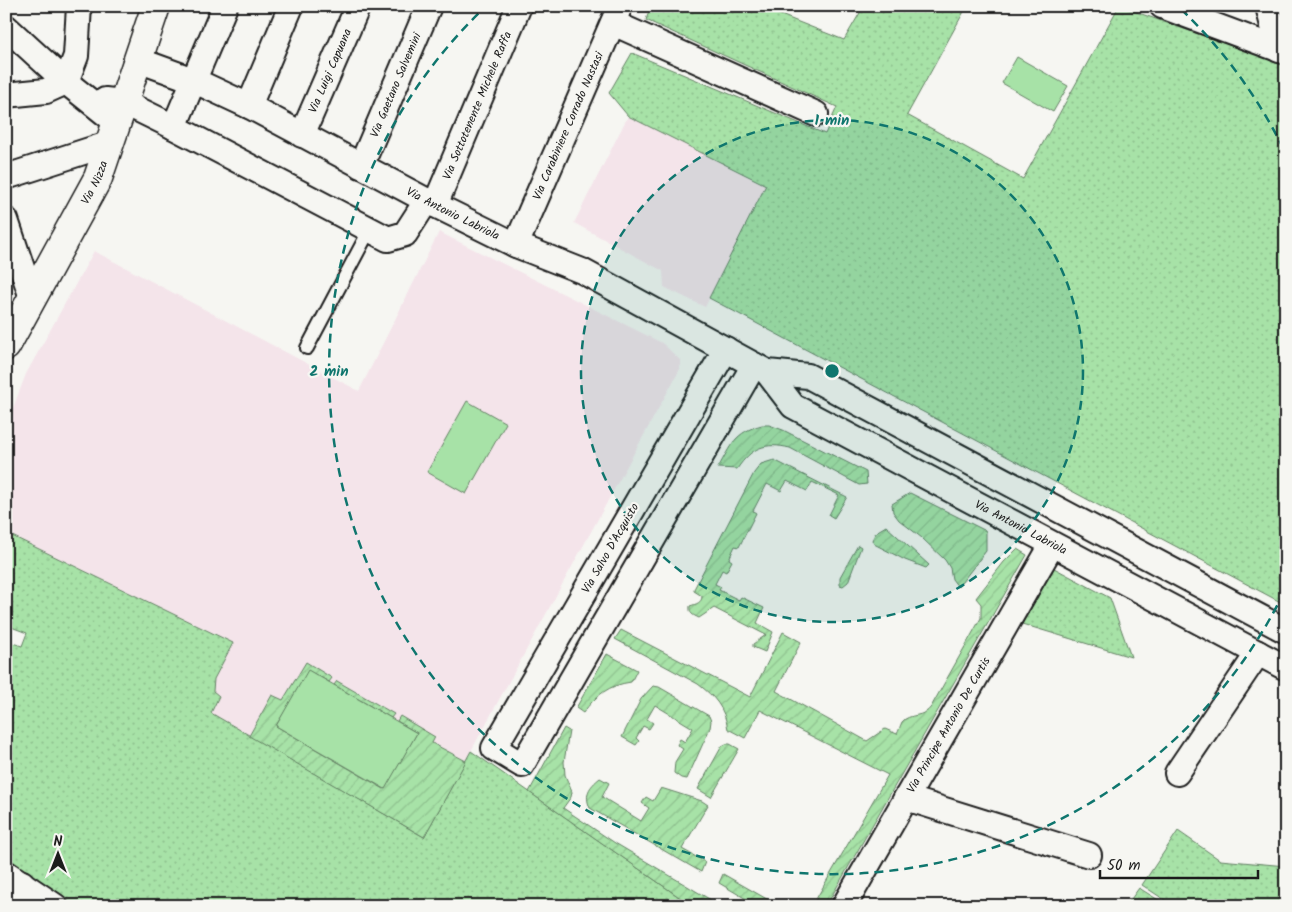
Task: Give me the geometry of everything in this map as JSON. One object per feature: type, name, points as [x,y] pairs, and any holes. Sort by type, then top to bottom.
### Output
[{"type":"street","points":[[6,95],[46,91],[66,82],[76,56],[79,6]]},
{"type":"street","name":"Via Nizza","points":[[6,346],[21,310],[98,178],[156,6]]},
{"type":"street","points":[[174,127],[225,6]]},
{"type":"street","points":[[249,106],[291,6]]},
{"type":"street","name":"Via Luigi Capuana","points":[[302,134],[358,6]]},
{"type":"street","name":"Via Gaetano Salvemini","points":[[361,166],[429,6]]},
{"type":"street","name":"Via Sottotenente Michele Raffa","points":[[6,27],[66,82],[116,123],[174,127],[388,239],[405,234],[431,203],[519,6]]},
{"type":"street","points":[[1162,6],[1284,48]]},
{"type":"street","points":[[1268,6],[1284,48]]},
{"type":"street","points":[[617,15],[816,114]]},
{"type":"street","name":"Via Carabiniere Corrado Nastasi","points":[[516,245],[617,15]]},
{"type":"street","name":"Via Antonio Labriola","points":[[138,60],[194,80],[249,106],[431,203],[516,245],[582,271],[760,369],[793,406],[1286,668]]},
{"type":"street","points":[[6,177],[116,123]]},
{"type":"street","points":[[6,220],[21,310]]},
{"type":"street","name":"Via Salvo D'Acquisto","points":[[556,706],[522,764],[494,748],[726,349]]},
{"type":"street","points":[[529,688],[556,706],[657,532],[760,369]]},
{"type":"street","name":"Via Antonio Labriola","points":[[760,369],[808,376],[1286,631]]},
{"type":"street","points":[[629,516],[657,532]]},
{"type":"street","name":"Via Principe Antonio De Curtis","points":[[844,906],[1052,545]]},
{"type":"street","points":[[1177,773],[1258,653]]},
{"type":"street","points":[[906,798],[1088,855]]},
{"type":"street","points":[[14,878],[17,906]]},
{"type":"street","points":[[14,878],[55,906]]},
{"type":"lane","points":[[307,348],[370,229]]},
{"type":"shaded area","points":[[628,116],[766,185],[705,307],[664,287],[663,271],[574,223]]},
{"type":"shaded area","points":[[439,232],[662,343],[680,360],[680,369],[424,837],[211,714],[219,696],[213,691],[214,679],[233,643],[6,533],[6,426],[26,374],[94,251],[359,391]]},
{"type":"green space","points":[[651,6],[758,6],[844,40],[864,6],[967,6],[907,115],[1023,179],[1119,6],[1286,65],[1286,605],[709,298],[766,185],[628,116],[609,93],[632,53],[825,134],[837,107],[646,20]]},
{"type":"green space","points":[[1017,57],[1068,86],[1053,112],[1002,83]]},
{"type":"green space","points":[[467,401],[506,423],[466,494],[427,472]]},
{"type":"green space","points":[[762,425],[769,425],[783,430],[866,472],[867,484],[859,485],[790,448],[781,446],[766,446],[754,451],[737,469],[718,468],[731,446],[740,436],[746,431]]},
{"type":"green space","points":[[774,460],[847,497],[834,518],[829,515],[839,495],[812,482],[807,491],[787,481],[781,491],[767,484],[753,511],[756,513],[739,547],[735,546],[729,559],[732,561],[726,572],[722,570],[715,584],[721,587],[719,590],[739,600],[741,597],[764,608],[757,623],[773,632],[765,652],[753,647],[753,644],[766,635],[714,608],[699,618],[692,614],[690,606],[701,600],[702,596],[694,591],[694,589],[754,473],[761,464]]},
{"type":"green space","points":[[910,493],[986,531],[986,551],[958,587],[952,579],[950,568],[945,560],[922,538],[899,520],[893,512],[892,504]]},
{"type":"green space","points":[[886,526],[929,565],[926,568],[905,560],[874,544],[872,540],[876,532]]},
{"type":"green space","points":[[6,533],[233,643],[214,679],[213,691],[219,696],[211,713],[424,837],[471,751],[692,906],[76,906],[6,860],[6,641],[22,646],[27,633],[6,625]]},
{"type":"green space","points":[[858,545],[861,547],[848,582],[843,586],[840,585],[840,577]]},
{"type":"green space","points":[[1017,549],[1027,555],[826,906],[812,906],[888,775],[760,710],[745,738],[728,729],[718,703],[698,684],[615,639],[621,630],[750,697],[783,632],[801,642],[776,691],[867,741],[885,729],[897,734],[905,719],[924,713],[931,707],[981,618],[981,604],[976,598],[1004,562]]},
{"type":"green space","points":[[1054,568],[1110,598],[1131,657],[1022,624]]},
{"type":"green space","points":[[607,654],[637,670],[631,682],[610,688],[593,701],[583,713],[576,708]]},
{"type":"green space","points":[[306,662],[332,678],[329,682],[309,671],[276,726],[384,789],[417,733],[397,721],[400,716],[435,737],[432,743],[466,761],[424,837],[249,736],[272,695],[283,700]]},
{"type":"green space","points":[[308,670],[417,733],[385,789],[276,726]]},
{"type":"green space","points":[[337,681],[394,714],[391,718],[334,685]]},
{"type":"green space","points":[[653,686],[659,687],[709,716],[711,721],[710,728],[687,779],[681,778],[674,773],[675,762],[683,749],[677,745],[680,739],[685,742],[693,728],[655,705],[647,719],[653,723],[649,729],[643,726],[636,738],[639,741],[636,745],[622,737],[641,699]]},
{"type":"green space","points":[[564,728],[569,731],[564,762],[565,775],[572,792],[571,797],[563,808],[615,843],[721,906],[692,906],[529,792]]},
{"type":"green space","points":[[726,744],[739,749],[711,797],[698,789],[722,746]]},
{"type":"green space","points":[[600,778],[609,783],[602,797],[641,821],[649,808],[642,803],[646,797],[653,801],[661,788],[702,801],[708,805],[682,849],[705,862],[701,872],[590,808],[587,799],[589,791]]},
{"type":"green space","points":[[1178,831],[1220,860],[1286,866],[1286,906],[1174,906],[1142,885]]},
{"type":"green space","points":[[723,874],[779,906],[758,906],[719,883]]},
{"type":"green space","points":[[1139,888],[1168,906],[1126,906]]}]
